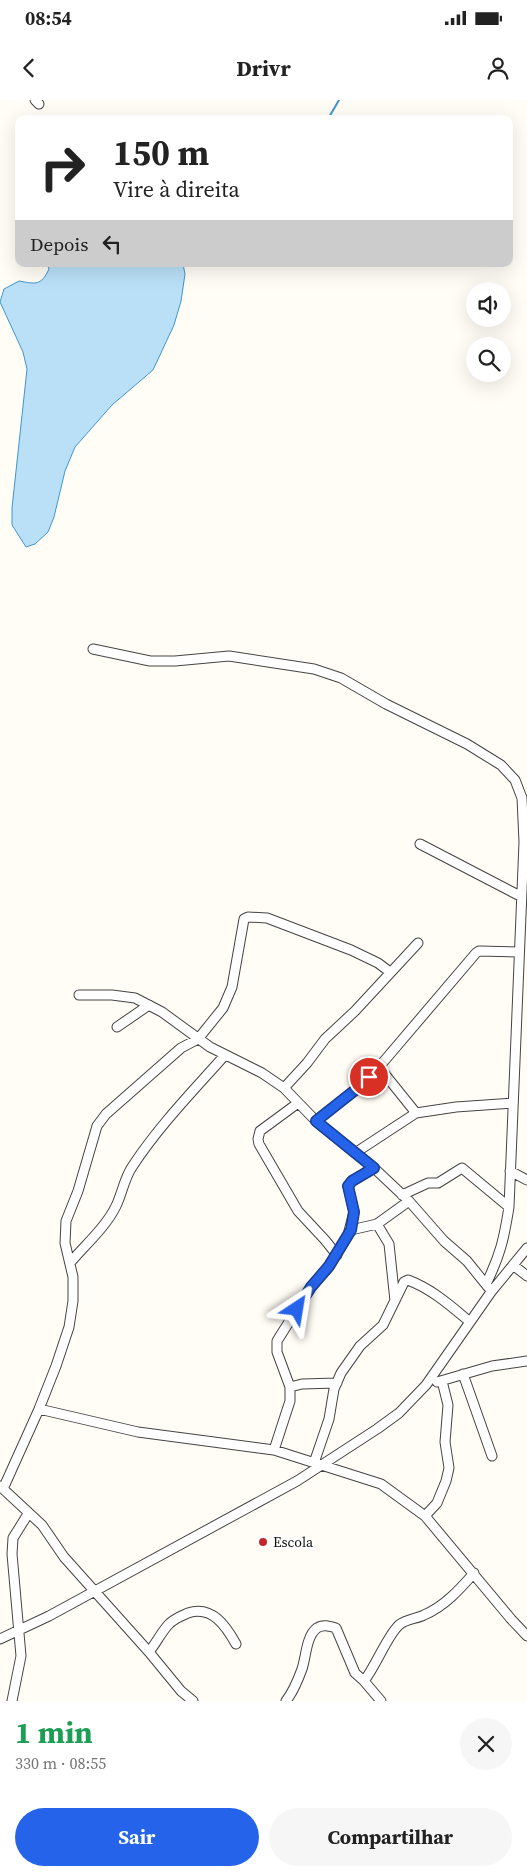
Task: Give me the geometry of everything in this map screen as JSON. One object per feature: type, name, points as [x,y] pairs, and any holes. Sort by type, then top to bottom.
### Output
[{"type":"street","points":[[0,1639],[49,1616],[220,1524],[377,1430],[399,1413],[426,1385],[470,1322],[488,1288],[505,1238],[509,1208],[520,896],[524,842],[522,798],[515,780],[501,765],[467,744],[386,704],[341,678],[314,670],[229,656],[174,661],[150,661],[94,649]]},
{"type":"street","points":[[420,844],[520,896]]},
{"type":"street","points":[[193,1701],[181,1691],[150,1652],[64,1557],[47,1530],[1,1488],[39,1409],[69,1327],[73,1301],[73,1277],[65,1243],[66,1221],[78,1191],[97,1126],[106,1114],[180,1048],[198,1039],[223,1008],[232,987],[244,920],[246,918],[267,918],[352,950],[378,963],[390,972]]},
{"type":"street","points":[[284,1088],[307,1064],[325,1040],[355,1011],[418,943]]},
{"type":"street","points":[[316,1121],[359,1087],[379,1067],[476,952],[518,952]]},
{"type":"street","points":[[79,995],[128,996],[149,1005],[162,1012],[198,1039],[262,1073],[284,1088],[316,1121],[374,1168],[406,1198],[444,1241],[467,1261],[488,1288]]},
{"type":"street","points":[[117,1027],[149,1005]]},
{"type":"street","points":[[70,1263],[109,1218],[116,1206],[130,1169],[189,1095],[225,1055]]},
{"type":"street","points":[[379,1067],[416,1113]]},
{"type":"street","points":[[298,1103],[260,1131],[258,1139],[298,1211],[337,1255]]},
{"type":"street","points":[[355,1153],[416,1113],[456,1107],[512,1103]]},
{"type":"street","points":[[274,1450],[290,1401],[290,1387],[277,1352],[277,1341],[311,1287],[337,1255],[351,1230],[354,1212],[348,1186],[352,1181],[374,1168]]},
{"type":"street","points":[[351,1230],[377,1224],[406,1198],[428,1183],[438,1183],[462,1168],[509,1208]]},
{"type":"street","points":[[510,1171],[527,1180]]},
{"type":"street","points":[[377,1224],[389,1244],[395,1301]]},
{"type":"street","points":[[488,1288],[513,1265],[527,1248]]},
{"type":"street","points":[[513,1265],[527,1276]]},
{"type":"street","points":[[318,1464],[336,1383],[340,1373],[360,1346],[383,1325],[400,1286],[404,1282],[408,1280],[441,1297],[470,1322]]},
{"type":"street","points":[[426,1385],[492,1366],[527,1361]]},
{"type":"street","points":[[463,1374],[492,1456]]},
{"type":"street","points":[[425,1516],[437,1503],[449,1468],[445,1442],[448,1405],[442,1381]]},
{"type":"street","points":[[290,1387],[302,1384],[336,1383]]},
{"type":"street","points":[[39,1409],[138,1432],[274,1450],[380,1484],[425,1516],[527,1636]]},
{"type":"street","points":[[12,1701],[21,1656],[12,1554],[13,1538],[28,1514]]},
{"type":"street","points":[[364,1681],[374,1668],[398,1627],[406,1621],[425,1615],[443,1604],[474,1573]]},
{"type":"street","points":[[150,1652],[169,1624],[180,1616],[192,1612],[204,1611],[217,1617],[228,1630],[236,1644]]},
{"type":"street","points":[[286,1701],[302,1669],[310,1639],[316,1629],[324,1625],[336,1628],[356,1673],[381,1701]]},
{"type":"water","points":[[48,267],[184,267],[185,274],[181,301],[174,325],[153,370],[112,405],[75,447],[65,471],[54,517],[48,532],[35,544],[26,547],[12,525],[12,508],[27,369],[23,352],[0,302],[4,289],[19,281],[34,283],[40,281],[49,269]]},
{"type":"waterway","points":[[330,115],[339,100]]},
{"type":"place","name":"Escola","points":[[263,1542]]},
{"type":"route","points":[[297,1309],[311,1287],[337,1255],[351,1230],[354,1212],[348,1186],[352,1181],[374,1168],[316,1121],[369,1077]]}]
